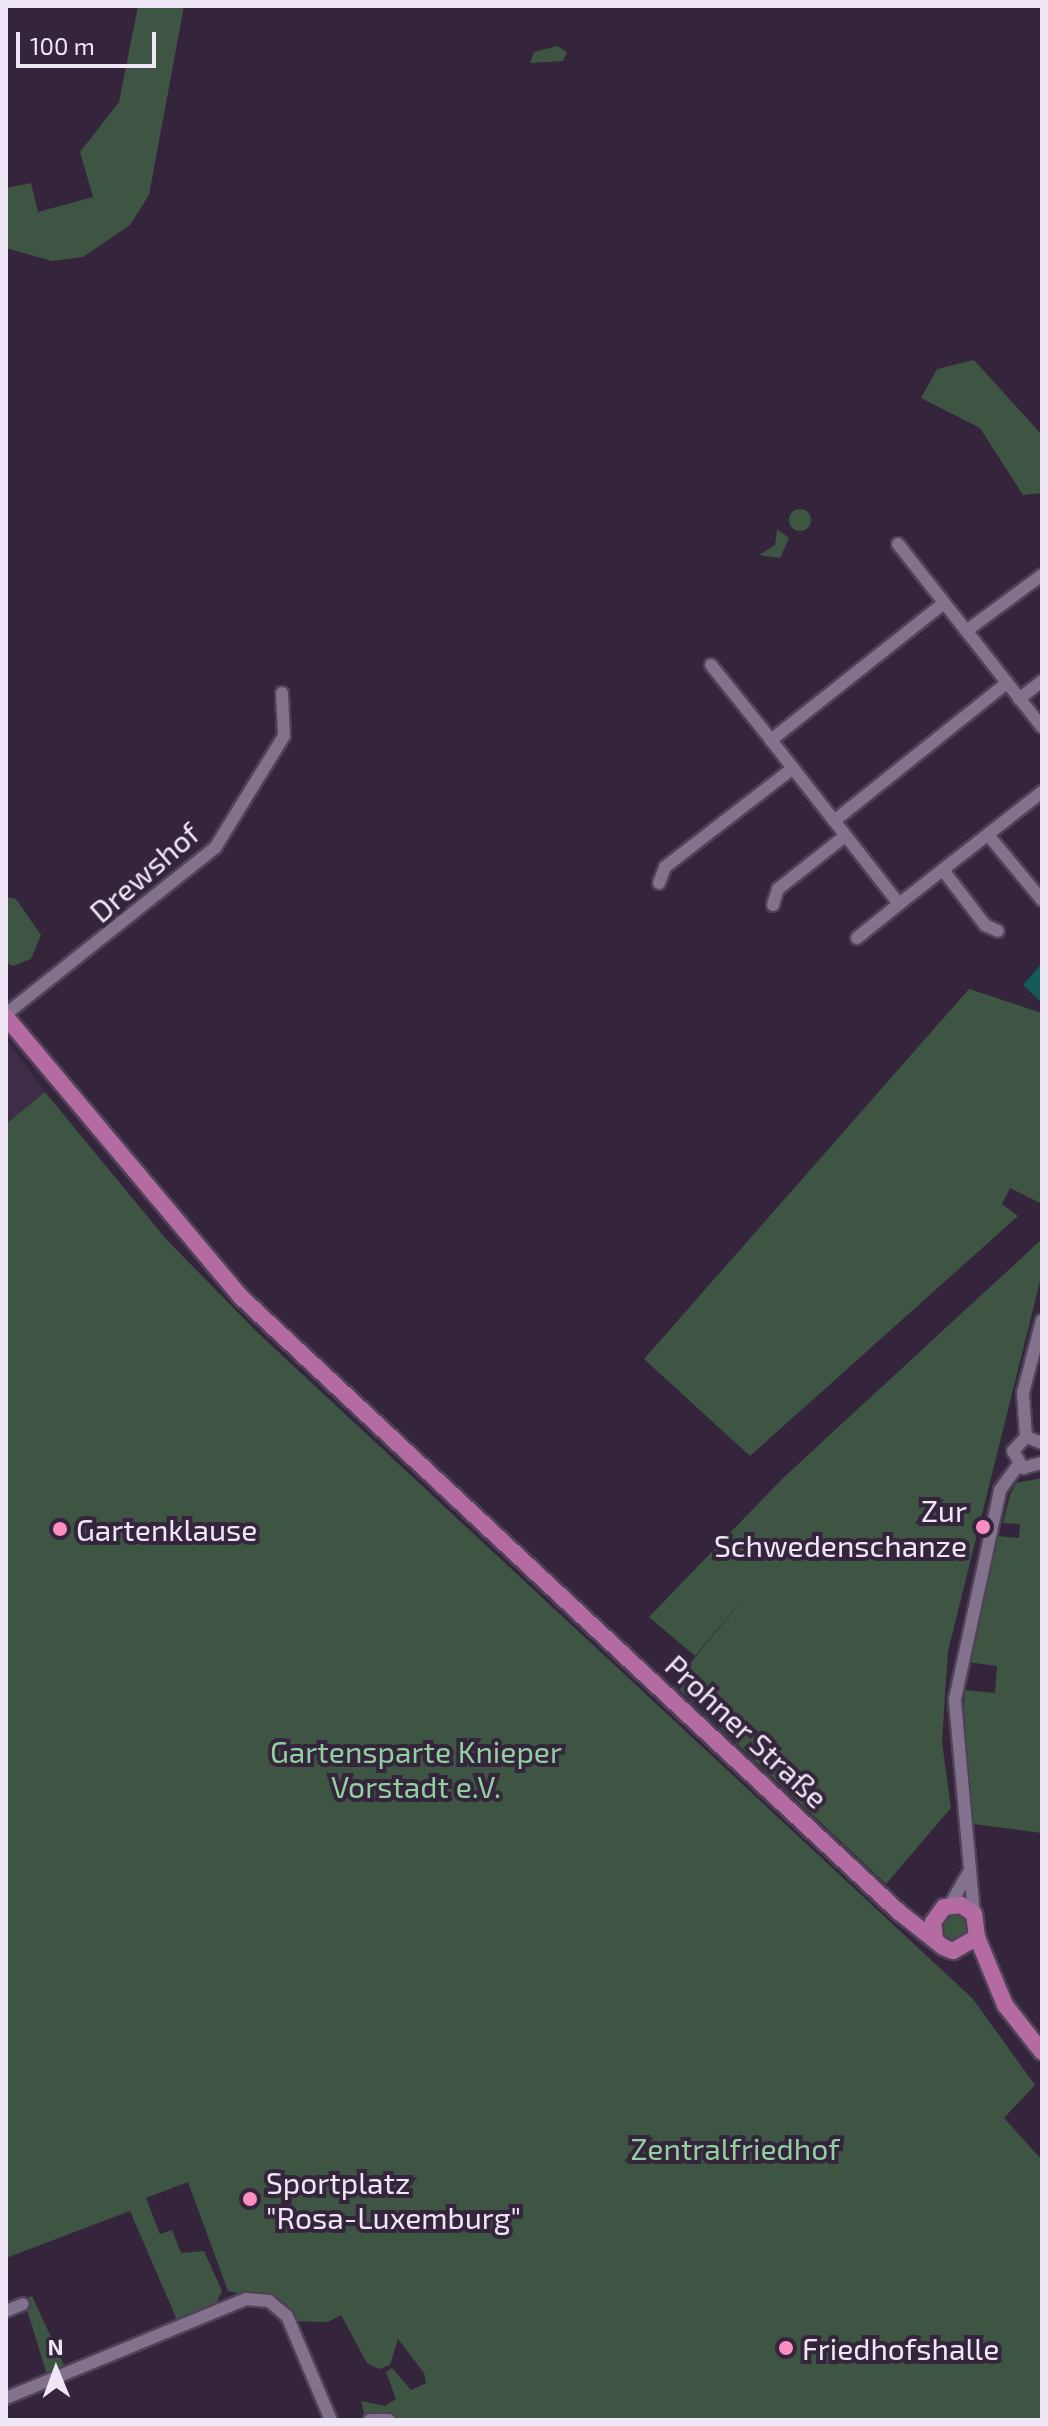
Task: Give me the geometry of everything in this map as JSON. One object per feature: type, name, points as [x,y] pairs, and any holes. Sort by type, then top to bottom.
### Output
[{"type":"main road","name":"Prohner Straße","points":[[6,1016],[208,1263],[569,1603],[935,1939]]},
{"type":"main road","name":"Prohner Straße","points":[[888,1899],[907,1910],[945,1908],[974,1914]]},
{"type":"main road","points":[[945,1908],[935,1939],[970,1943]]},
{"type":"main road","points":[[974,1914],[970,1943],[994,1984],[1042,2052]]},
{"type":"street","points":[[898,544],[1042,727]]},
{"type":"street","points":[[966,631],[1042,575]]},
{"type":"street","points":[[771,740],[944,603]]},
{"type":"street","points":[[711,665],[899,904]]},
{"type":"street","points":[[1019,699],[1042,681]]},
{"type":"street","points":[[834,821],[1007,683]]},
{"type":"street","name":"Drewshof","points":[[6,1016],[215,848],[284,736],[282,693]]},
{"type":"street","points":[[659,883],[665,867],[793,768]]},
{"type":"street","points":[[857,938],[1038,795],[1042,809]]},
{"type":"street","points":[[773,905],[778,889],[845,836]]},
{"type":"street","points":[[989,836],[1042,900]]},
{"type":"street","points":[[943,870],[985,925],[998,931]]},
{"type":"street","points":[[1018,1465],[1013,1451],[1026,1437],[1023,1393],[1042,1320]]},
{"type":"street","points":[[1026,1437],[1042,1443]]},
{"type":"street","points":[[974,1914],[955,1750],[957,1680],[1000,1490],[1018,1465],[1042,1463]]},
{"type":"street","points":[[945,1908],[970,1869]]},
{"type":"street","points":[[6,2398],[246,2299],[269,2301],[287,2316],[331,2420]]},
{"type":"street","points":[[6,2311],[23,2304]]},
{"type":"street","points":[[370,2420],[389,2420]]},
{"type":"shaded area","points":[[1042,963],[1042,1003],[1023,985]]},
{"type":"shaded area","points":[[6,1039],[45,1092],[6,1124]]},
{"type":"green space","points":[[138,6],[184,6],[149,195],[130,225],[83,257],[52,261],[6,248],[6,188],[31,183],[38,212],[93,197],[80,152],[119,102]]},
{"type":"green space","points":[[557,46],[567,52],[563,61],[530,63],[534,52]]},
{"type":"green space","points":[[974,360],[1042,435],[1042,493],[1023,495],[980,428],[921,398],[937,369]]},
{"type":"green space","points":[[800,509],[808,512],[811,520],[808,528],[800,531],[792,528],[789,520],[792,512]]},
{"type":"green space","points":[[777,529],[789,538],[780,558],[759,555],[775,545]]},
{"type":"green space","points":[[6,897],[16,899],[41,935],[31,959],[13,966],[6,963]]},
{"type":"green space","points":[[969,989],[1042,1013],[1042,1204],[1010,1188],[1002,1204],[1018,1216],[750,1456],[644,1359]]},
{"type":"green space","points":[[45,1092],[166,1239],[257,1332],[973,1999],[1035,2085],[1004,2118],[1042,2160],[1042,2420],[366,2420],[361,2401],[385,2406],[396,2399],[386,2372],[392,2368],[411,2390],[426,2383],[424,2373],[398,2339],[390,2365],[379,2369],[367,2363],[341,2315],[328,2322],[290,2321],[272,2300],[228,2291],[188,2182],[146,2198],[160,2234],[172,2230],[181,2253],[204,2251],[222,2291],[217,2302],[177,2320],[130,2211],[6,2258],[6,1124]]},
{"type":"green space","points":[[1042,1239],[1042,1273],[948,1651],[942,1742],[951,1808],[886,1884],[673,1684],[749,1592],[695,1656],[649,1617],[782,1479]]},
{"type":"green space","points":[[1042,1478],[1042,1833],[973,1824],[963,1722],[965,1690],[995,1693],[997,1666],[967,1662],[998,1536],[1019,1538],[1020,1524],[1003,1523],[1010,1495],[1016,1483]]},
{"type":"green space","points":[[955,1910],[973,1923],[965,1944],[943,1941],[940,1919]]},
{"type":"green space","points":[[32,2296],[65,2367],[47,2375],[24,2300],[11,2305]]},
{"type":"place","name":"Zur Schwedenschanze","points":[[983,1527]]},
{"type":"place","name":"Gartenklause","points":[[60,1529]]},
{"type":"place","name":"Sportplatz \"Rosa-Luxemburg\"","points":[[250,2199]]},
{"type":"place","name":"Friedhofshalle","points":[[786,2348]]},
{"type":"park label","name":"Gartensparte Knieper Vorstadt e.V.","points":[[416,1768]]},
{"type":"park label","name":"Zentralfriedhof","points":[[735,2148]]}]
